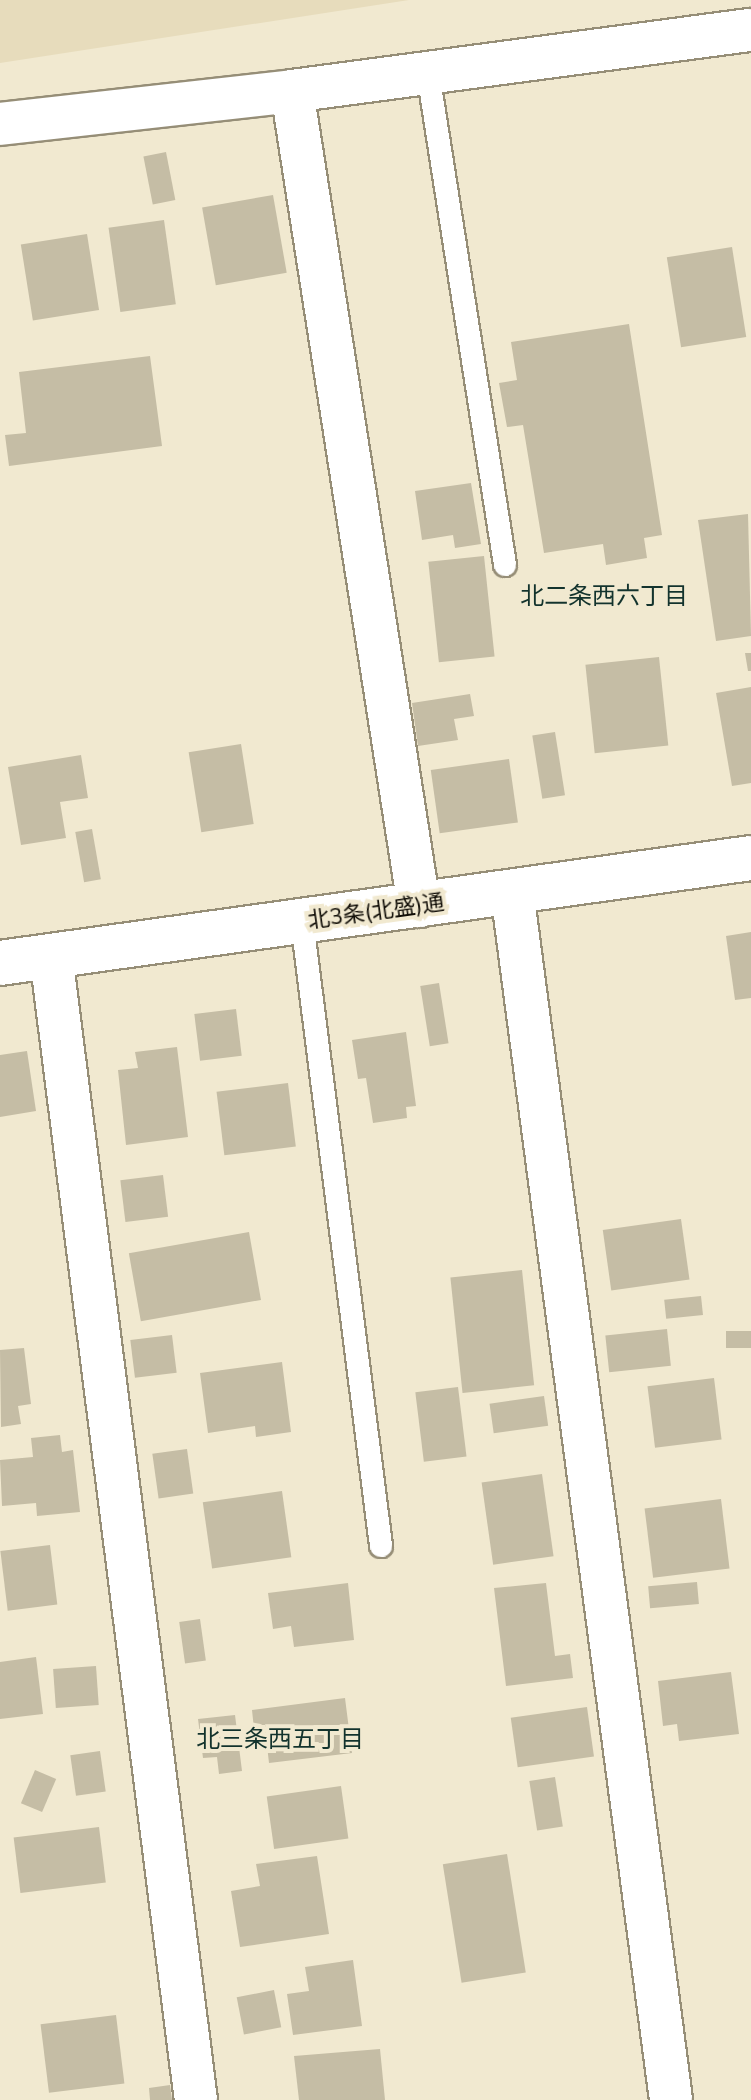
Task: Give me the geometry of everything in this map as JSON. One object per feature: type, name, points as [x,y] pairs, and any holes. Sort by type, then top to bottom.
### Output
[{"type":"street","points":[[0,124],[292,91],[751,30]]},
{"type":"street","points":[[292,91],[419,906]]},
{"type":"street","name":"北3条(北盛)通","points":[[0,963],[751,858]]},
{"type":"street","points":[[512,892],[671,2100]]},
{"type":"street","points":[[51,956],[196,2100]]},
{"type":"lane","points":[[428,73],[505,565]]},
{"type":"lane","points":[[302,922],[381,1546]]},
{"type":"shaded area","points":[[0,0],[409,0],[0,63]]},
{"type":"building","points":[[166,152],[175,200],[153,204],[143,156]]},
{"type":"building","points":[[273,195],[287,273],[216,285],[202,208]]},
{"type":"building","points":[[164,220],[176,304],[120,312],[109,228]]},
{"type":"building","points":[[87,234],[99,310],[33,321],[21,244]]},
{"type":"building","points":[[732,247],[746,337],[681,347],[667,257]]},
{"type":"building","points":[[629,324],[662,535],[644,538],[647,558],[606,565],[603,544],[544,553],[523,425],[507,427],[499,383],[517,380],[511,342]]},
{"type":"building","points":[[150,356],[162,446],[9,466],[5,435],[26,433],[19,372]]},
{"type":"building","points":[[471,483],[481,544],[455,548],[453,535],[422,540],[415,491]]},
{"type":"building","points":[[748,514],[751,636],[716,641],[698,520]]},
{"type":"building","points":[[484,556],[495,656],[439,662],[428,562]]},
{"type":"building","points":[[745,653],[751,653],[751,671],[748,671]]},
{"type":"building","points":[[659,657],[668,746],[595,753],[585,665]]},
{"type":"building","points":[[751,687],[751,783],[732,786],[716,693]]},
{"type":"building","points":[[470,694],[474,716],[454,719],[458,740],[418,746],[412,703]]},
{"type":"building","points":[[555,732],[565,795],[542,799],[532,736]]},
{"type":"building","points":[[241,744],[254,824],[201,832],[189,752]]},
{"type":"building","points":[[81,755],[88,798],[60,802],[66,838],[21,845],[8,767]]},
{"type":"building","points":[[509,759],[518,822],[440,833],[431,770]]},
{"type":"building","points":[[92,829],[101,879],[84,882],[75,832]]},
{"type":"building","points":[[751,932],[751,998],[735,1000],[726,936]]},
{"type":"building","points":[[439,983],[449,1043],[430,1046],[420,986]]},
{"type":"building","points":[[236,1009],[242,1056],[200,1061],[194,1014]]},
{"type":"building","points":[[406,1032],[416,1106],[406,1107],[407,1118],[373,1123],[366,1078],[358,1079],[352,1040]]},
{"type":"building","points":[[177,1047],[188,1137],[126,1145],[118,1070],[138,1068],[135,1052]]},
{"type":"building","points":[[27,1051],[36,1111],[0,1117],[0,1055]]},
{"type":"building","points":[[288,1083],[296,1147],[224,1155],[217,1092]]},
{"type":"building","points":[[163,1175],[168,1217],[125,1222],[120,1180]]},
{"type":"building","points":[[681,1219],[689,1279],[611,1290],[603,1230]]},
{"type":"building","points":[[249,1232],[261,1300],[141,1321],[129,1253]]},
{"type":"building","points":[[522,1270],[534,1385],[463,1393],[450,1278]]},
{"type":"building","points":[[701,1296],[703,1315],[666,1319],[664,1300]]},
{"type":"building","points":[[667,1329],[671,1366],[609,1372],[605,1335]]},
{"type":"building","points":[[726,1331],[751,1331],[751,1348],[726,1348]]},
{"type":"building","points":[[172,1335],[177,1373],[135,1378],[130,1340]]},
{"type":"building","points":[[24,1348],[31,1404],[18,1406],[21,1424],[1,1427],[0,1350]]},
{"type":"building","points":[[282,1362],[291,1432],[256,1437],[255,1426],[208,1433],[200,1373]]},
{"type":"building","points":[[714,1378],[722,1440],[655,1448],[647,1386]]},
{"type":"building","points":[[458,1387],[467,1456],[424,1462],[415,1392]]},
{"type":"building","points":[[544,1396],[548,1426],[494,1433],[490,1404]]},
{"type":"building","points":[[60,1435],[62,1452],[73,1450],[80,1512],[37,1516],[36,1503],[2,1506],[0,1460],[33,1457],[31,1438]]},
{"type":"building","points":[[187,1449],[193,1494],[159,1498],[152,1454]]},
{"type":"building","points":[[542,1474],[554,1556],[493,1565],[482,1482]]},
{"type":"building","points":[[282,1491],[291,1557],[212,1568],[203,1502]]},
{"type":"building","points":[[721,1499],[730,1568],[653,1578],[645,1508]]},
{"type":"building","points":[[50,1545],[57,1605],[8,1611],[0,1551]]},
{"type":"building","points":[[697,1582],[699,1604],[650,1608],[648,1586]]},
{"type":"building","points":[[348,1583],[354,1640],[294,1647],[291,1626],[273,1629],[268,1593]]},
{"type":"building","points":[[546,1583],[555,1656],[570,1654],[573,1678],[506,1686],[494,1588]]},
{"type":"building","points":[[200,1619],[206,1661],[185,1664],[179,1622]]},
{"type":"building","points":[[36,1657],[43,1714],[0,1719],[0,1662]]},
{"type":"building","points":[[96,1666],[99,1705],[56,1708],[53,1669]]},
{"type":"building","points":[[731,1672],[739,1734],[679,1741],[677,1724],[663,1726],[658,1681]]},
{"type":"building","points":[[345,1698],[352,1753],[269,1763],[266,1737],[255,1739],[252,1710]]},
{"type":"building","points":[[587,1707],[594,1757],[518,1767],[511,1718]]},
{"type":"building","points":[[235,1715],[242,1771],[219,1774],[217,1757],[203,1758],[198,1719]]},
{"type":"building","points":[[100,1751],[106,1792],[76,1796],[70,1755]]},
{"type":"building","points":[[35,1770],[56,1779],[42,1812],[21,1803]]},
{"type":"building","points":[[555,1777],[563,1826],[537,1830],[529,1781]]},
{"type":"building","points":[[341,1786],[348,1838],[274,1849],[267,1796]]},
{"type":"building","points":[[99,1827],[106,1883],[20,1893],[14,1837]]},
{"type":"building","points":[[507,1854],[526,1973],[462,1983],[443,1864]]},
{"type":"building","points":[[317,1856],[329,1934],[240,1947],[231,1891],[260,1886],[256,1864]]},
{"type":"building","points":[[353,1960],[362,2026],[293,2035],[287,1994],[309,1991],[305,1967]]},
{"type":"building","points":[[274,1990],[281,2027],[244,2035],[237,1997]]},
{"type":"building","points":[[116,2015],[124,2083],[49,2093],[41,2024]]},
{"type":"building","points":[[380,2049],[385,2100],[299,2100],[294,2056]]},
{"type":"building","points":[[170,2085],[172,2100],[150,2100],[149,2088]]},
{"type":"district","name":"北二条西六丁目","points":[[604,597]]},
{"type":"district","name":"北三条西五丁目","points":[[280,1740]]}]
